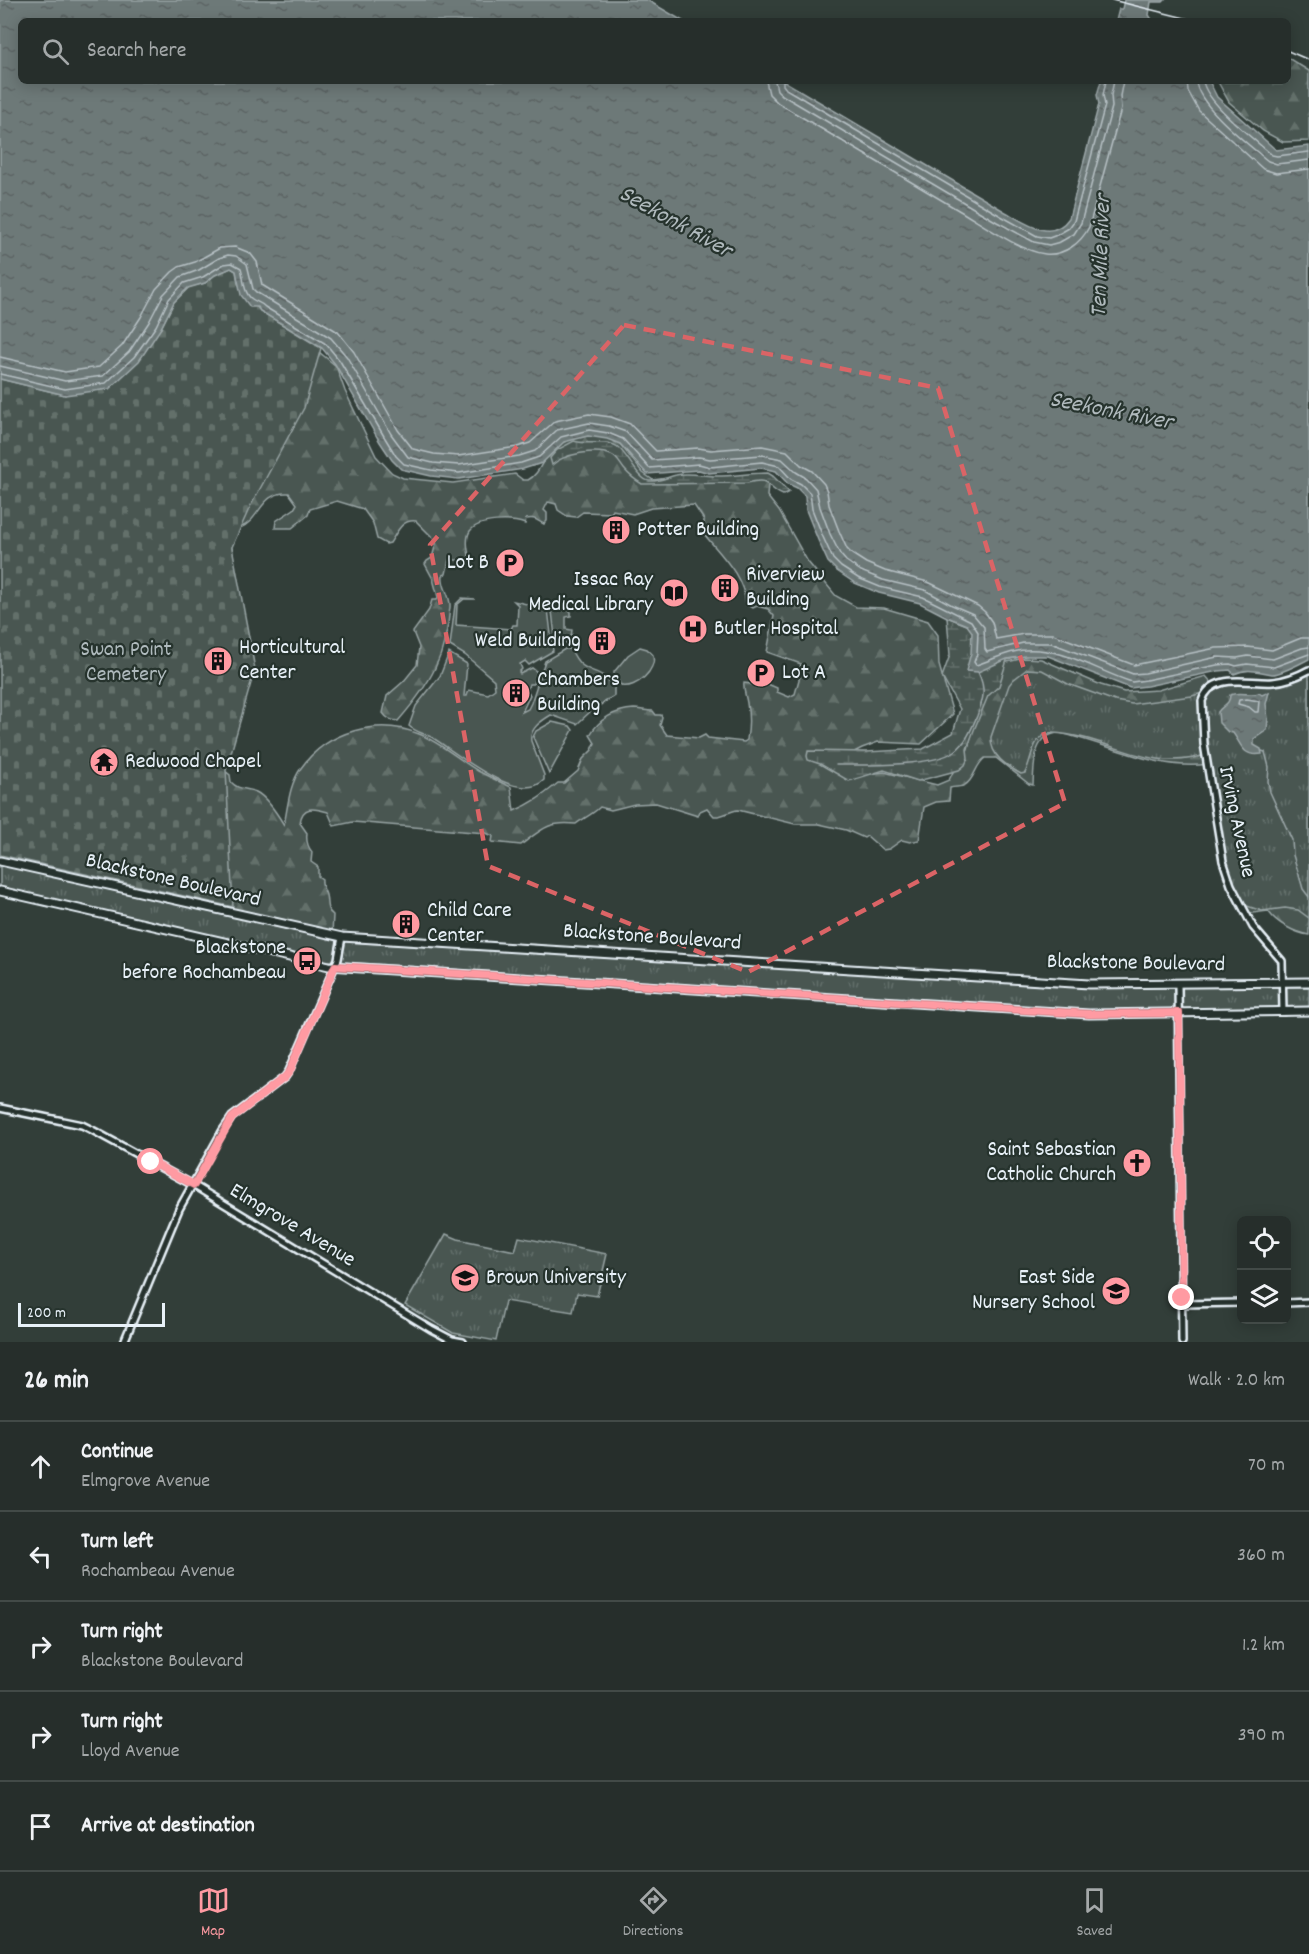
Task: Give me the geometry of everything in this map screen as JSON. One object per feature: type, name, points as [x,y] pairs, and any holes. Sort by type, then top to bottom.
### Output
[{"type":"main road","name":"Blackstone Boulevard","points":[[0,861],[342,936],[1089,984],[1309,982]]},
{"type":"main road","name":"Blackstone Boulevard","points":[[0,891],[335,966],[1089,1014],[1309,1011]]},
{"type":"street","name":"Irving Avenue","points":[[1283,1012],[1282,962],[1253,927],[1231,885],[1223,861],[1203,744],[1202,708],[1204,696],[1215,685],[1228,681],[1274,682],[1309,670]]},
{"type":"street","points":[[124,1342],[179,1209],[232,1118],[290,1071],[338,959],[342,936]]},
{"type":"street","points":[[1178,984],[1182,1342]]},
{"type":"street","name":"Elmgrove Avenue","points":[[0,1108],[82,1125],[194,1185],[431,1329],[452,1340],[463,1342]]},
{"type":"street","points":[[1291,1303],[1309,1302]]},
{"type":"street","points":[[1182,1304],[1237,1303]]},
{"type":"highlighted area","points":[[624,325],[938,388],[1065,803],[748,972],[488,866],[430,545]]},
{"type":"green space","points":[[1291,60],[1309,71],[1309,141],[1283,142],[1263,131],[1229,102],[1219,84],[1291,84]]},
{"type":"green space","name":"Swan Point Cemetery","points":[[231,268],[236,271],[238,284],[260,311],[321,348],[304,408],[249,509],[232,547],[255,669],[226,770],[233,907],[0,855],[0,379],[65,395],[161,328],[174,302],[189,287],[205,283],[215,275]]},
{"type":"green space","points":[[245,301],[253,310],[313,347],[336,366],[345,391],[376,456],[392,473],[403,478],[453,483],[515,474],[523,480],[528,480],[537,472],[548,454],[561,443],[608,429],[643,473],[653,480],[682,476],[743,478],[763,474],[768,485],[767,496],[779,511],[808,562],[836,596],[856,607],[884,608],[928,621],[938,635],[939,665],[953,714],[921,744],[878,742],[848,755],[863,775],[884,772],[937,785],[949,780],[968,749],[975,720],[999,664],[1024,658],[1041,659],[1101,685],[1124,692],[1158,690],[1206,676],[1216,688],[1231,684],[1274,683],[1280,686],[1309,680],[1309,935],[1286,927],[1268,911],[1246,914],[1224,863],[1208,764],[1172,764],[1060,733],[1045,738],[1040,744],[1035,759],[1033,785],[996,758],[985,758],[965,785],[950,788],[949,801],[936,802],[924,807],[919,840],[910,842],[902,840],[889,849],[883,850],[867,836],[864,838],[846,830],[819,824],[795,824],[738,810],[714,816],[707,808],[700,811],[698,816],[656,803],[635,804],[611,810],[600,807],[576,824],[566,823],[546,827],[521,845],[492,842],[493,836],[486,833],[353,822],[334,826],[328,812],[310,809],[303,813],[300,823],[307,833],[307,843],[312,852],[311,862],[318,867],[318,876],[322,879],[328,908],[333,915],[332,934],[161,896],[165,881],[216,764],[230,775],[234,785],[256,792],[264,798],[284,825],[294,781],[312,755],[339,736],[354,731],[387,727],[403,729],[419,734],[442,746],[478,771],[511,787],[514,811],[537,799],[558,783],[564,783],[578,771],[583,759],[595,743],[590,735],[594,729],[608,716],[620,711],[636,709],[653,711],[656,715],[661,715],[660,725],[667,735],[699,738],[705,735],[708,738],[744,742],[747,740],[748,707],[744,683],[763,682],[789,697],[795,694],[801,664],[767,652],[774,616],[768,609],[746,605],[737,576],[704,534],[704,520],[694,505],[651,508],[633,514],[613,510],[611,513],[583,512],[576,517],[567,516],[558,510],[556,504],[548,502],[544,510],[547,513],[547,521],[544,524],[531,518],[526,519],[525,524],[496,521],[481,524],[470,531],[467,541],[470,560],[449,560],[446,574],[443,575],[450,607],[445,641],[435,668],[398,721],[389,719],[383,713],[387,696],[417,665],[419,647],[413,632],[429,610],[432,600],[437,600],[438,597],[433,579],[425,564],[432,558],[436,543],[416,521],[403,524],[390,543],[386,544],[377,539],[373,523],[363,509],[337,501],[310,509],[308,515],[292,528],[275,528],[276,521],[294,509],[297,504],[289,493],[272,496],[247,524],[240,528],[130,398],[0,403],[0,377],[32,390],[56,395],[90,391],[157,332]],"holes":[[[1216,688],[1277,771],[1209,692]]]},
{"type":"green space","points":[[574,441],[614,445],[619,448],[641,477],[649,481],[680,474],[717,476],[768,473],[789,492],[783,495],[761,481],[642,484],[628,473],[613,456],[597,452],[572,455],[552,465],[550,458],[557,450]]},
{"type":"green space","points":[[462,598],[475,599],[464,599],[457,605],[456,625],[511,629],[513,625],[517,625],[518,605],[514,601],[548,609],[553,651],[529,665],[525,661],[520,664],[522,669],[520,674],[532,668],[537,672],[533,684],[529,684],[527,692],[530,695],[522,712],[528,709],[531,703],[545,661],[565,649],[571,649],[581,664],[603,676],[614,688],[614,696],[591,711],[577,724],[551,715],[536,726],[531,741],[544,780],[533,786],[519,786],[487,774],[433,738],[409,726],[416,706],[440,676],[449,653],[467,664],[464,696],[467,696],[469,690],[488,694],[495,689],[494,680],[465,655],[450,646],[455,605]]},
{"type":"green space","points":[[555,608],[571,611],[571,616],[566,617],[566,629],[572,630],[571,637],[566,643],[559,642],[555,637],[552,611]]},
{"type":"green space","points":[[947,617],[1025,656],[1007,660],[999,686],[988,696],[974,730],[967,749],[968,758],[965,765],[959,770],[918,781],[884,770],[849,781],[820,764],[808,760],[808,751],[866,752],[923,749],[953,733],[960,709],[942,677],[950,655]]},
{"type":"green space","points":[[640,647],[647,649],[653,655],[652,667],[633,685],[622,686],[614,676],[614,672],[628,655]]},
{"type":"green space","points":[[1027,669],[1042,670],[1068,684],[1115,701],[1132,704],[1192,696],[1229,685],[1288,683],[1309,674],[1309,918],[1298,910],[1285,908],[1262,911],[1244,905],[1225,857],[1208,754],[1187,759],[1167,760],[1147,757],[1072,735],[1052,733],[1040,738],[1036,743],[1025,773],[1021,774],[1000,760],[993,750],[991,737],[1009,685]]},
{"type":"green space","points":[[552,722],[570,726],[573,730],[549,774],[533,737],[536,731]]},
{"type":"green space","points":[[0,865],[332,939],[364,943],[887,973],[1082,987],[1309,987],[1309,1009],[1053,1009],[329,961],[0,889]]},
{"type":"green space","points":[[446,1234],[458,1239],[515,1251],[519,1237],[607,1254],[597,1296],[577,1293],[573,1312],[505,1301],[496,1341],[453,1333],[405,1305]]},
{"type":"water","points":[[0,0],[647,0],[678,18],[18,18],[18,84],[789,84],[1020,220],[1046,230],[1062,226],[1069,218],[1099,104],[1097,95],[1100,84],[1210,84],[1217,97],[1276,150],[1309,146],[1309,659],[1275,674],[1248,670],[1234,674],[1230,670],[1218,671],[1130,688],[1048,656],[1007,659],[978,672],[966,671],[971,653],[972,632],[967,625],[920,603],[879,593],[855,583],[837,571],[828,562],[818,540],[806,510],[805,496],[797,488],[788,484],[776,471],[761,468],[709,473],[699,470],[647,474],[620,444],[588,436],[564,442],[542,463],[523,469],[459,479],[431,476],[401,469],[380,442],[335,364],[322,348],[260,311],[258,307],[250,307],[241,295],[236,271],[231,268],[215,275],[205,283],[188,288],[174,302],[161,328],[139,361],[109,389],[65,395],[0,379]]},
{"type":"water","points":[[1124,0],[1165,0],[1151,2],[1149,15],[1151,18],[1117,18],[1119,9],[1122,9]]},
{"type":"water","points":[[1269,692],[1266,704],[1267,730],[1254,739],[1254,745],[1261,749],[1262,754],[1250,754],[1243,749],[1233,733],[1228,732],[1219,723],[1218,712],[1227,703],[1230,695],[1259,693],[1262,695]]},
{"type":"waterway","points":[[836,765],[915,762],[931,760],[955,751],[968,735],[981,704],[983,689],[978,672]]},
{"type":"waterway","points":[[1262,751],[1265,752],[1269,767],[1270,792],[1292,840],[1293,855],[1303,889],[1309,897]]},
{"type":"railway","points":[[1112,0],[1185,18]]},
{"type":"railway","points":[[1291,52],[1309,60]]},
{"type":"place","name":"Potter Building","points":[[616,530]]},
{"type":"place","name":"Lot B","points":[[510,563]]},
{"type":"place","name":"Riverview Building","points":[[725,588]]},
{"type":"place","name":"Issac Ray Medical Library","points":[[674,593]]},
{"type":"place","name":"Butler Hospital","points":[[693,629]]},
{"type":"place","name":"Weld Building","points":[[602,641]]},
{"type":"place","name":"Horticultural Center","points":[[218,661]]},
{"type":"place","name":"Lot A","points":[[761,673]]},
{"type":"place","name":"Chambers Building","points":[[516,693]]},
{"type":"place","name":"Redwood Chapel","points":[[104,762]]},
{"type":"place","name":"Child Care Center","points":[[406,924]]},
{"type":"place","name":"Blackstone before Rochambeau","points":[[307,961]]},
{"type":"place","name":"Saint Sebastian Catholic Church","points":[[1137,1163]]},
{"type":"place","name":"Brown University","points":[[465,1278]]},
{"type":"place","name":"East Side Nursery School","points":[[1116,1291]]},
{"type":"route","points":[[151,1162],[194,1185],[232,1118],[290,1071],[335,966],[1089,1014],[1179,1013],[1182,1298]]},
{"type":"water label","name":"Seekonk River","points":[[675,223]]},
{"type":"water label","name":"Ten Mile River","points":[[1102,256]]},
{"type":"water label","name":"Seekonk River","points":[[1111,412]]}]
